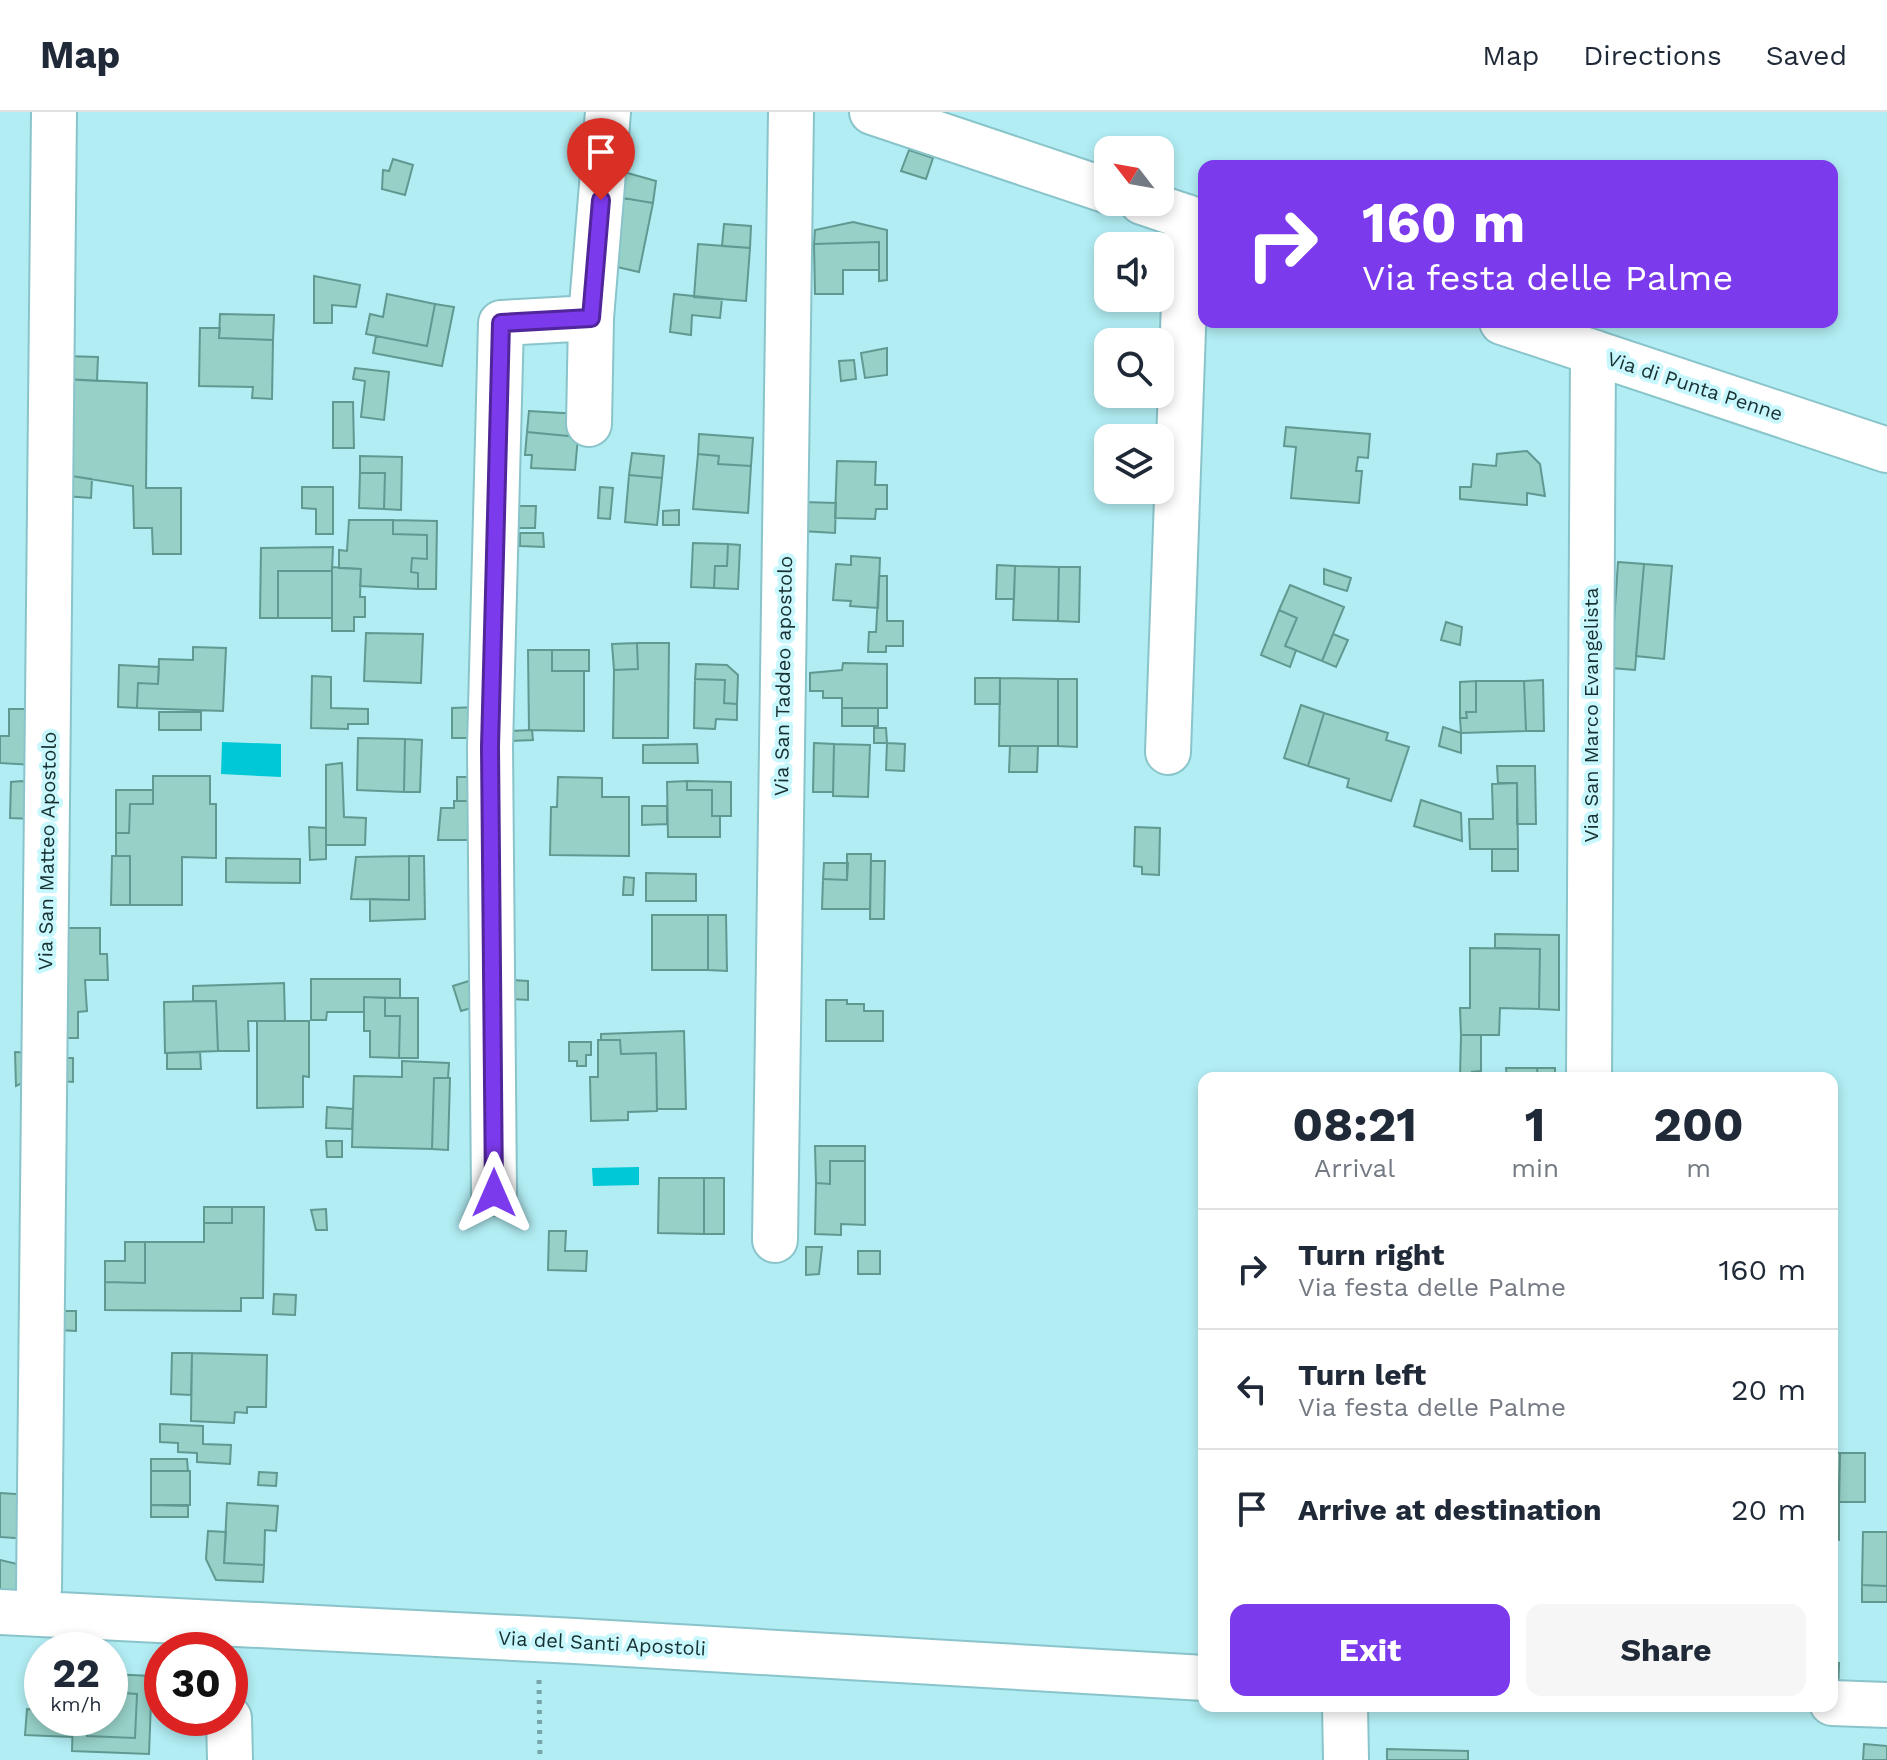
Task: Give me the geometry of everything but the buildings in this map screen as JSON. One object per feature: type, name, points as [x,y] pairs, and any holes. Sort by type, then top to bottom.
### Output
[{"type":"street","name":"Via San Matteo Apostolo","points":[[39,1589],[54,112]]},
{"type":"street","points":[[589,424],[591,318],[608,112]]},
{"type":"street","name":"Via San Taddeo apostolo","points":[[775,1240],[791,112]]},
{"type":"street","points":[[872,112],[1094,186]]},
{"type":"street","points":[[1168,752],[1196,220],[1174,213]]},
{"type":"street","points":[[494,1193],[490,747],[501,323],[591,318]]},
{"type":"street","name":"Via di Punta Penne","points":[[1520,328],[1887,450]]},
{"type":"street","name":"Via San Marco Evangelista","points":[[1589,1072],[1593,352]]},
{"type":"street","name":"Via del Santi Apostoli","points":[[0,1612],[182,1632]]},
{"type":"street","name":"Via del Santi Apostoli","points":[[248,1637],[538,1639],[1198,1678]]},
{"type":"street","points":[[1838,1703],[1887,1705]]},
{"type":"street","points":[[1345,1712],[1346,1760]]},
{"type":"street","points":[[229,1736],[230,1760]]},
{"type":"path","points":[[538,1639],[540,1760]]},
{"type":"water","points":[[222,742],[281,744],[281,777],[221,774]]},
{"type":"water","points":[[639,1167],[639,1185],[593,1186],[592,1168]]},
{"type":"route","points":[[494,1193],[490,747],[501,323],[591,318],[601,200]]}]
